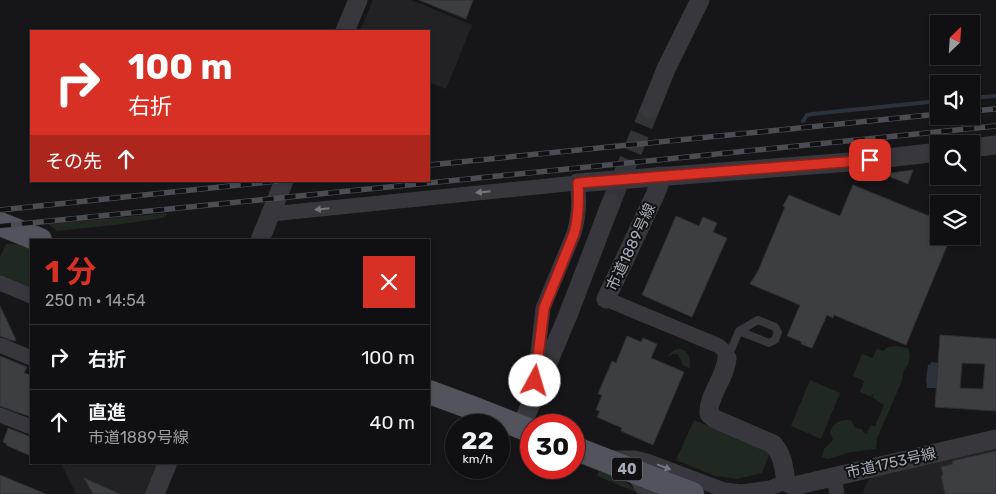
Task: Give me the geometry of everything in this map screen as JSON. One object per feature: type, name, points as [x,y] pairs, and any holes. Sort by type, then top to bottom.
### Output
[{"type":"main road","points":[[0,224],[38,239]]},
{"type":"main road","points":[[430,392],[520,427]]},
{"type":"main road","name":"40","points":[[585,452],[686,492]]},
{"type":"street","points":[[345,30],[358,0]]},
{"type":"street","points":[[650,109],[666,70],[700,0]]},
{"type":"street","points":[[980,147],[996,145]]},
{"type":"street","points":[[271,214],[532,187],[851,162],[930,153]]},
{"type":"street","name":"市道1889号線","points":[[606,299],[655,195],[660,182],[660,176]]},
{"type":"street","points":[[260,239],[284,182]]},
{"type":"street","points":[[529,414],[544,308],[577,223],[578,183]]},
{"type":"street","points":[[533,397],[568,315],[611,203]]},
{"type":"street","points":[[0,283],[30,296]]},
{"type":"street","points":[[599,458],[635,458],[660,465],[724,490],[742,492],[770,488],[786,482],[782,458],[773,444],[715,419],[709,414],[709,406],[726,366],[728,358],[725,352],[719,346],[606,299]]},
{"type":"street","points":[[0,345],[30,358]]},
{"type":"street","points":[[0,415],[30,427]]},
{"type":"street","name":"市道1753号線","points":[[786,482],[794,486],[835,485],[996,439]]},
{"type":"street","points":[[155,494],[167,464]]},
{"type":"street","points":[[632,471],[645,492],[650,494]]},
{"type":"lane","points":[[728,358],[739,331]]},
{"type":"shaded area","points":[[373,0],[411,0],[472,25],[446,89],[430,82],[430,30],[360,30]]},
{"type":"shaded area","points":[[167,213],[162,218],[57,231],[48,224]]},
{"type":"shaded area","points":[[6,244],[15,244],[30,249],[30,289],[0,276],[0,257]]},
{"type":"shaded area","points":[[888,347],[908,348],[910,355],[901,383],[877,438],[876,449],[851,452],[828,459],[822,457],[824,449],[833,440],[830,431],[839,422],[851,420],[855,428],[861,429],[866,434],[871,425],[875,426],[884,405],[872,397],[874,395],[872,394],[871,397],[860,392],[864,381],[853,376],[862,354],[873,358],[877,348],[883,351]]},
{"type":"shaded area","points":[[674,350],[686,351],[689,356],[690,369],[683,365],[678,354],[667,357]]},
{"type":"shaded area","points":[[931,362],[938,363],[936,388],[927,388],[928,365]]},
{"type":"shaded area","points":[[810,380],[840,393],[821,439],[791,426]]},
{"type":"shaded area","points":[[694,420],[770,452],[762,473],[737,479],[715,476],[676,460]]},
{"type":"shaded area","points":[[996,447],[996,494],[862,494],[870,476]]},
{"type":"shaded area","points":[[61,464],[161,464],[148,494],[76,494]]},
{"type":"shaded area","points":[[600,469],[620,477],[636,490],[635,492],[597,476]]},
{"type":"building","points":[[419,0],[473,0],[466,19]]},
{"type":"building","points":[[913,170],[908,184],[883,174]]},
{"type":"building","points":[[853,185],[930,216],[930,245],[947,245],[906,345],[834,315],[833,318],[827,315],[812,348],[801,344],[802,342],[787,336],[800,305],[750,284],[758,271],[789,195],[840,216]]},
{"type":"building","points":[[676,216],[699,226],[703,217],[717,223],[713,232],[727,238],[692,317],[642,295]]},
{"type":"building","points":[[0,306],[16,340],[14,341],[0,336]]},
{"type":"building","points":[[940,335],[996,339],[996,411],[935,407]],"holes":[[[962,363],[985,364],[983,389],[960,388]]]},
{"type":"building","points":[[627,336],[641,342],[643,338],[657,344],[651,358],[684,372],[653,445],[621,431],[622,428],[597,417],[600,411],[596,410],[602,395],[598,394],[612,361],[616,363]]},
{"type":"building","points":[[0,356],[27,367],[24,373],[30,375],[30,417],[0,406]]},
{"type":"building","points":[[8,428],[30,437],[30,456],[6,445],[3,442]]},
{"type":"building","points":[[996,451],[996,494],[945,494],[941,467],[953,464],[952,461]]},
{"type":"building","points":[[0,475],[46,494],[0,494]]},
{"type":"building","points":[[84,478],[120,494],[93,494]]},
{"type":"waterway","points":[[980,97],[996,96]]},
{"type":"waterway","points":[[803,121],[807,115],[812,114],[930,102]]},
{"type":"tunnel","points":[[611,203],[650,109]]},
{"type":"railway","points":[[980,110],[996,109]]},
{"type":"railway","points":[[430,165],[930,115]]},
{"type":"railway","points":[[0,226],[996,126]]},
{"type":"railway","points":[[0,210],[268,182]]},
{"type":"route","points":[[535,381],[544,308],[577,223],[578,183],[870,160]]}]
